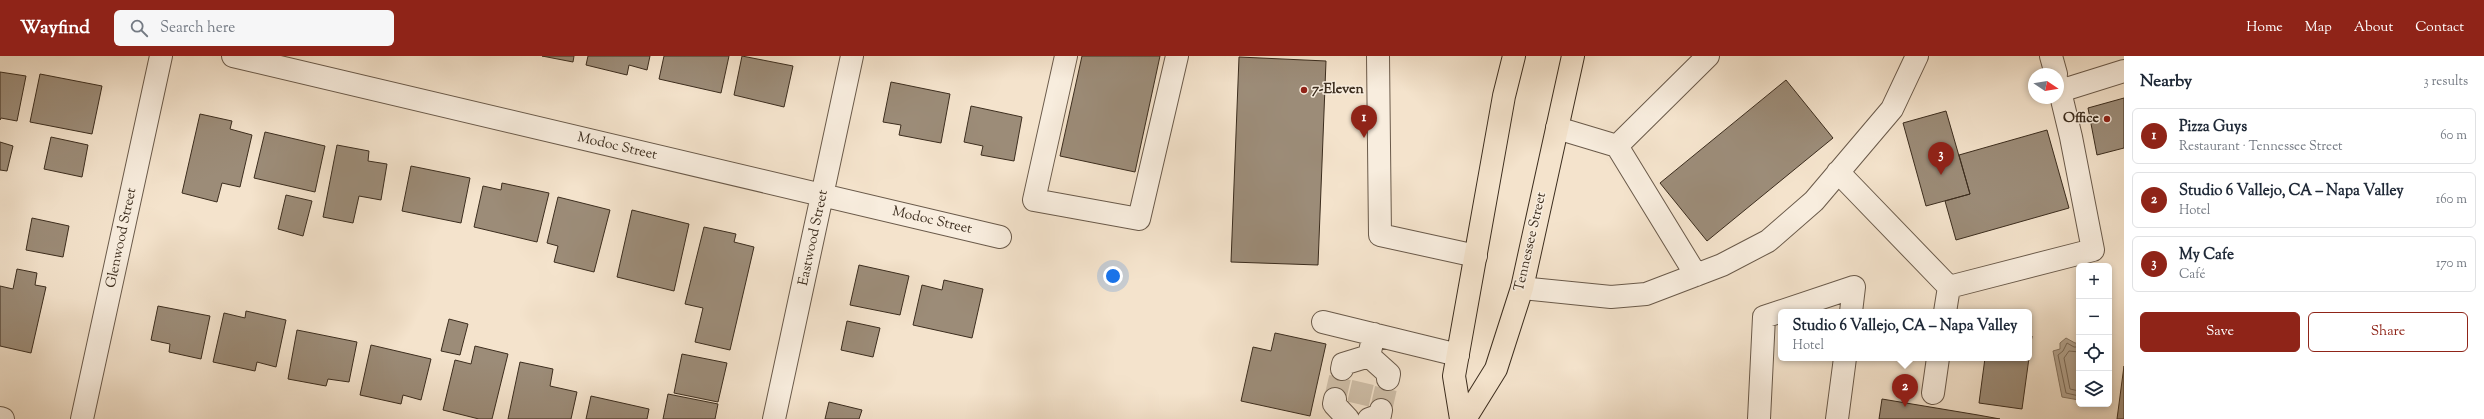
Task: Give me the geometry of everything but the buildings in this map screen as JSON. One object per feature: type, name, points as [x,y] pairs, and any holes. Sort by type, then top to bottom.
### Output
[{"type":"main road","points":[[1461,419],[1454,376],[1504,96],[1514,56]]},
{"type":"main road","name":"Tennessee Street","points":[[1464,419],[1496,369],[1522,288],[1573,56]]},
{"type":"street","name":"Glenwood Street","points":[[82,419],[161,56]]},
{"type":"street","name":"Modoc Street","points":[[233,56],[1000,237]]},
{"type":"street","name":"Eastwood Street","points":[[774,419],[852,56]]},
{"type":"street","points":[[1066,56],[1034,200],[1139,219],[1177,56]]},
{"type":"street","points":[[1378,56],[1380,234],[1476,256]]},
{"type":"street","points":[[1617,146],[1708,56]]},
{"type":"street","points":[[1522,288],[1612,297],[1646,294],[1722,265],[1768,241],[1814,201],[1892,109],[1917,56]]},
{"type":"street","points":[[2051,56],[2054,68]]},
{"type":"street","points":[[2064,82],[2124,71]]},
{"type":"street","points":[[1949,287],[2093,250],[2072,137],[2063,104]]},
{"type":"street","points":[[1557,128],[1617,146],[1696,275]]},
{"type":"street","points":[[1838,172],[1949,287]]},
{"type":"street","points":[[1788,309],[1854,287],[1851,309]]},
{"type":"street","points":[[1945,309],[1949,287]]},
{"type":"street","points":[[1759,419],[1764,317],[1778,312]]},
{"type":"street","points":[[1323,322],[1458,355]]},
{"type":"street","points":[[1367,365],[1374,334]]},
{"type":"street","points":[[1837,419],[1846,361]]},
{"type":"street","points":[[1933,393],[1938,361]]},
{"type":"street","points":[[1342,369],[1343,364],[1367,365],[1389,374],[1388,379]]},
{"type":"street","points":[[1335,399],[1334,404],[1362,414]]},
{"type":"water","points":[[2066,338],[2076,343],[2076,399],[2062,397],[2053,351],[2060,349],[2060,343]]},
{"type":"tunnel","points":[[1335,399],[1342,369]]},
{"type":"tunnel","points":[[1358,404],[1365,374]]},
{"type":"tunnel","points":[[1381,410],[1388,379]]},
{"type":"place","name":"7-Eleven","points":[[1304,90]]},
{"type":"place","name":"Office","points":[[2107,119]]},
{"type":"place","name":"Pizza Guys","points":[[1364,138]]},
{"type":"place","name":"My Cafe","points":[[1941,175]]},
{"type":"place","name":"Studio 6 Vallejo, CA – Napa Valley","points":[[1905,407]]}]
